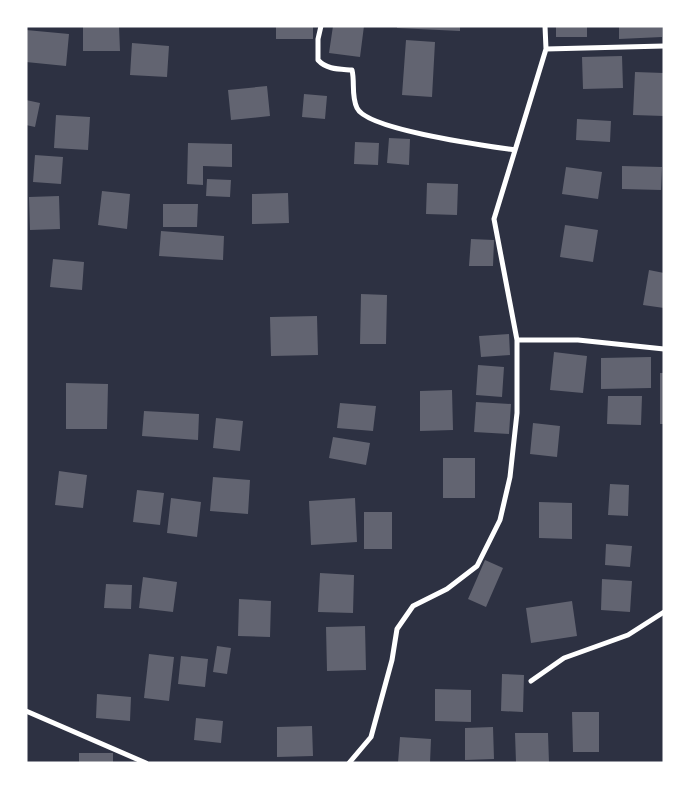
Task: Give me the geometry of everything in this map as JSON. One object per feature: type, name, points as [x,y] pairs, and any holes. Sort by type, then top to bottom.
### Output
[{"type":"street","points":[[321,26],[318,39],[318,60],[330,68],[352,70],[354,98],[357,109],[368,118],[424,135],[515,150]]},
{"type":"street","points":[[349,763],[371,737],[392,660],[397,629],[413,606],[447,589],[477,566],[500,520],[510,477],[517,413],[517,340],[494,219],[546,49],[545,26]]},
{"type":"street","points":[[546,49],[664,46]]},
{"type":"street","points":[[517,340],[578,340],[664,348]]},
{"type":"street","points":[[531,681],[564,658],[628,636],[664,612]]},
{"type":"street","points":[[26,711],[146,763]]},
{"type":"building","points":[[83,26],[119,26],[120,51],[83,51]]},
{"type":"building","points":[[276,26],[313,26],[313,39],[276,39]]},
{"type":"building","points":[[333,26],[364,26],[360,57],[329,53]]},
{"type":"building","points":[[397,26],[460,26],[460,31],[397,28]]},
{"type":"building","points":[[556,26],[587,26],[587,37],[556,37]]},
{"type":"building","points":[[619,26],[662,26],[662,37],[619,39]]},
{"type":"building","points":[[26,30],[69,34],[66,66],[26,62]]},
{"type":"building","points":[[406,40],[435,42],[432,97],[402,95]]},
{"type":"building","points":[[132,43],[169,46],[167,77],[130,75]]},
{"type":"building","points":[[622,56],[623,88],[583,89],[582,57]]},
{"type":"building","points":[[635,72],[664,73],[664,116],[633,115]]},
{"type":"building","points":[[267,86],[270,116],[231,120],[228,90]]},
{"type":"building","points":[[304,94],[327,96],[325,119],[302,117]]},
{"type":"building","points":[[26,100],[40,103],[35,127],[26,125]]},
{"type":"building","points":[[56,115],[90,117],[88,150],[54,148]]},
{"type":"building","points":[[577,119],[611,121],[610,142],[576,140]]},
{"type":"building","points":[[389,138],[410,139],[409,165],[387,163]]},
{"type":"building","points":[[355,142],[379,143],[378,165],[354,164]]},
{"type":"building","points":[[188,143],[232,144],[232,167],[203,166],[203,185],[187,184]]},
{"type":"building","points":[[35,155],[63,157],[61,184],[33,182]]},
{"type":"building","points":[[622,166],[662,167],[661,190],[622,189]]},
{"type":"building","points":[[566,167],[602,172],[598,199],[562,194]]},
{"type":"building","points":[[207,179],[231,180],[230,197],[206,196]]},
{"type":"building","points":[[427,183],[458,184],[457,215],[426,214]]},
{"type":"building","points":[[102,191],[130,194],[127,229],[98,225]]},
{"type":"building","points":[[288,193],[289,223],[252,224],[252,194]]},
{"type":"building","points":[[59,196],[60,229],[30,230],[29,197]]},
{"type":"building","points":[[163,204],[198,204],[197,227],[163,227]]},
{"type":"building","points":[[565,225],[598,230],[593,262],[560,257]]},
{"type":"building","points":[[161,231],[224,236],[223,260],[159,256]]},
{"type":"building","points":[[471,239],[494,240],[493,266],[469,266]]},
{"type":"building","points":[[53,259],[84,262],[82,290],[50,287]]},
{"type":"building","points":[[649,270],[664,273],[664,308],[643,305]]},
{"type":"building","points":[[361,294],[387,295],[386,344],[360,344]]},
{"type":"building","points":[[317,316],[318,355],[271,356],[270,317]]},
{"type":"building","points":[[509,334],[510,355],[481,357],[479,336]]},
{"type":"building","points":[[554,352],[587,356],[583,393],[550,390]]},
{"type":"building","points":[[651,357],[651,388],[601,389],[601,358]]},
{"type":"building","points":[[478,365],[504,367],[502,397],[476,395]]},
{"type":"building","points":[[660,373],[664,373],[664,424],[660,424]]},
{"type":"building","points":[[66,383],[108,384],[107,429],[66,429]]},
{"type":"building","points":[[452,390],[453,430],[420,431],[420,391]]},
{"type":"building","points":[[608,396],[642,396],[641,425],[607,424]]},
{"type":"building","points":[[476,402],[511,404],[509,434],[474,432]]},
{"type":"building","points":[[340,403],[376,406],[373,431],[337,428]]},
{"type":"building","points":[[144,411],[199,414],[198,440],[142,436]]},
{"type":"building","points":[[216,418],[243,421],[240,451],[213,448]]},
{"type":"building","points":[[533,423],[560,426],[557,457],[530,454]]},
{"type":"building","points":[[333,437],[370,443],[366,465],[329,458]]},
{"type":"building","points":[[443,458],[475,458],[475,498],[443,498]]},
{"type":"building","points":[[59,471],[87,475],[83,508],[55,505]]},
{"type":"building","points":[[213,477],[250,480],[248,514],[210,511]]},
{"type":"building","points":[[610,484],[629,485],[628,516],[608,515]]},
{"type":"building","points":[[137,490],[164,493],[160,525],[133,522]]},
{"type":"building","points":[[171,498],[201,502],[197,537],[167,533]]},
{"type":"building","points":[[355,498],[357,542],[311,545],[309,501]]},
{"type":"building","points":[[539,502],[572,503],[572,539],[539,538]]},
{"type":"building","points":[[364,512],[392,512],[392,549],[364,549]]},
{"type":"building","points":[[606,544],[632,546],[630,567],[605,565]]},
{"type":"building","points":[[485,560],[503,568],[486,607],[468,599]]},
{"type":"building","points":[[320,573],[354,575],[353,613],[318,612]]},
{"type":"building","points":[[143,577],[177,582],[173,612],[139,608]]},
{"type":"building","points":[[602,579],[632,581],[630,612],[601,610]]},
{"type":"building","points":[[106,584],[132,585],[131,609],[104,608]]},
{"type":"building","points":[[239,599],[271,601],[270,637],[238,636]]},
{"type":"building","points":[[572,601],[577,636],[531,643],[526,608]]},
{"type":"building","points":[[365,626],[366,670],[327,671],[326,627]]},
{"type":"building","points":[[217,646],[231,648],[227,674],[213,672]]},
{"type":"building","points":[[149,654],[174,657],[169,701],[144,698]]},
{"type":"building","points":[[181,656],[208,659],[205,687],[178,684]]},
{"type":"building","points":[[502,674],[524,675],[523,712],[501,711]]},
{"type":"building","points":[[435,689],[471,690],[471,722],[435,721]]},
{"type":"building","points":[[97,694],[131,697],[130,721],[96,718]]},
{"type":"building","points":[[572,712],[599,712],[599,752],[573,752]]},
{"type":"building","points":[[196,718],[223,721],[221,743],[194,740]]},
{"type":"building","points":[[312,726],[313,756],[277,757],[277,727]]},
{"type":"building","points":[[493,727],[494,759],[465,760],[465,728]]},
{"type":"building","points":[[515,733],[548,733],[549,763],[516,763]]},
{"type":"building","points":[[400,737],[431,739],[430,763],[398,763]]},
{"type":"building","points":[[79,753],[113,753],[113,763],[79,763]]}]
